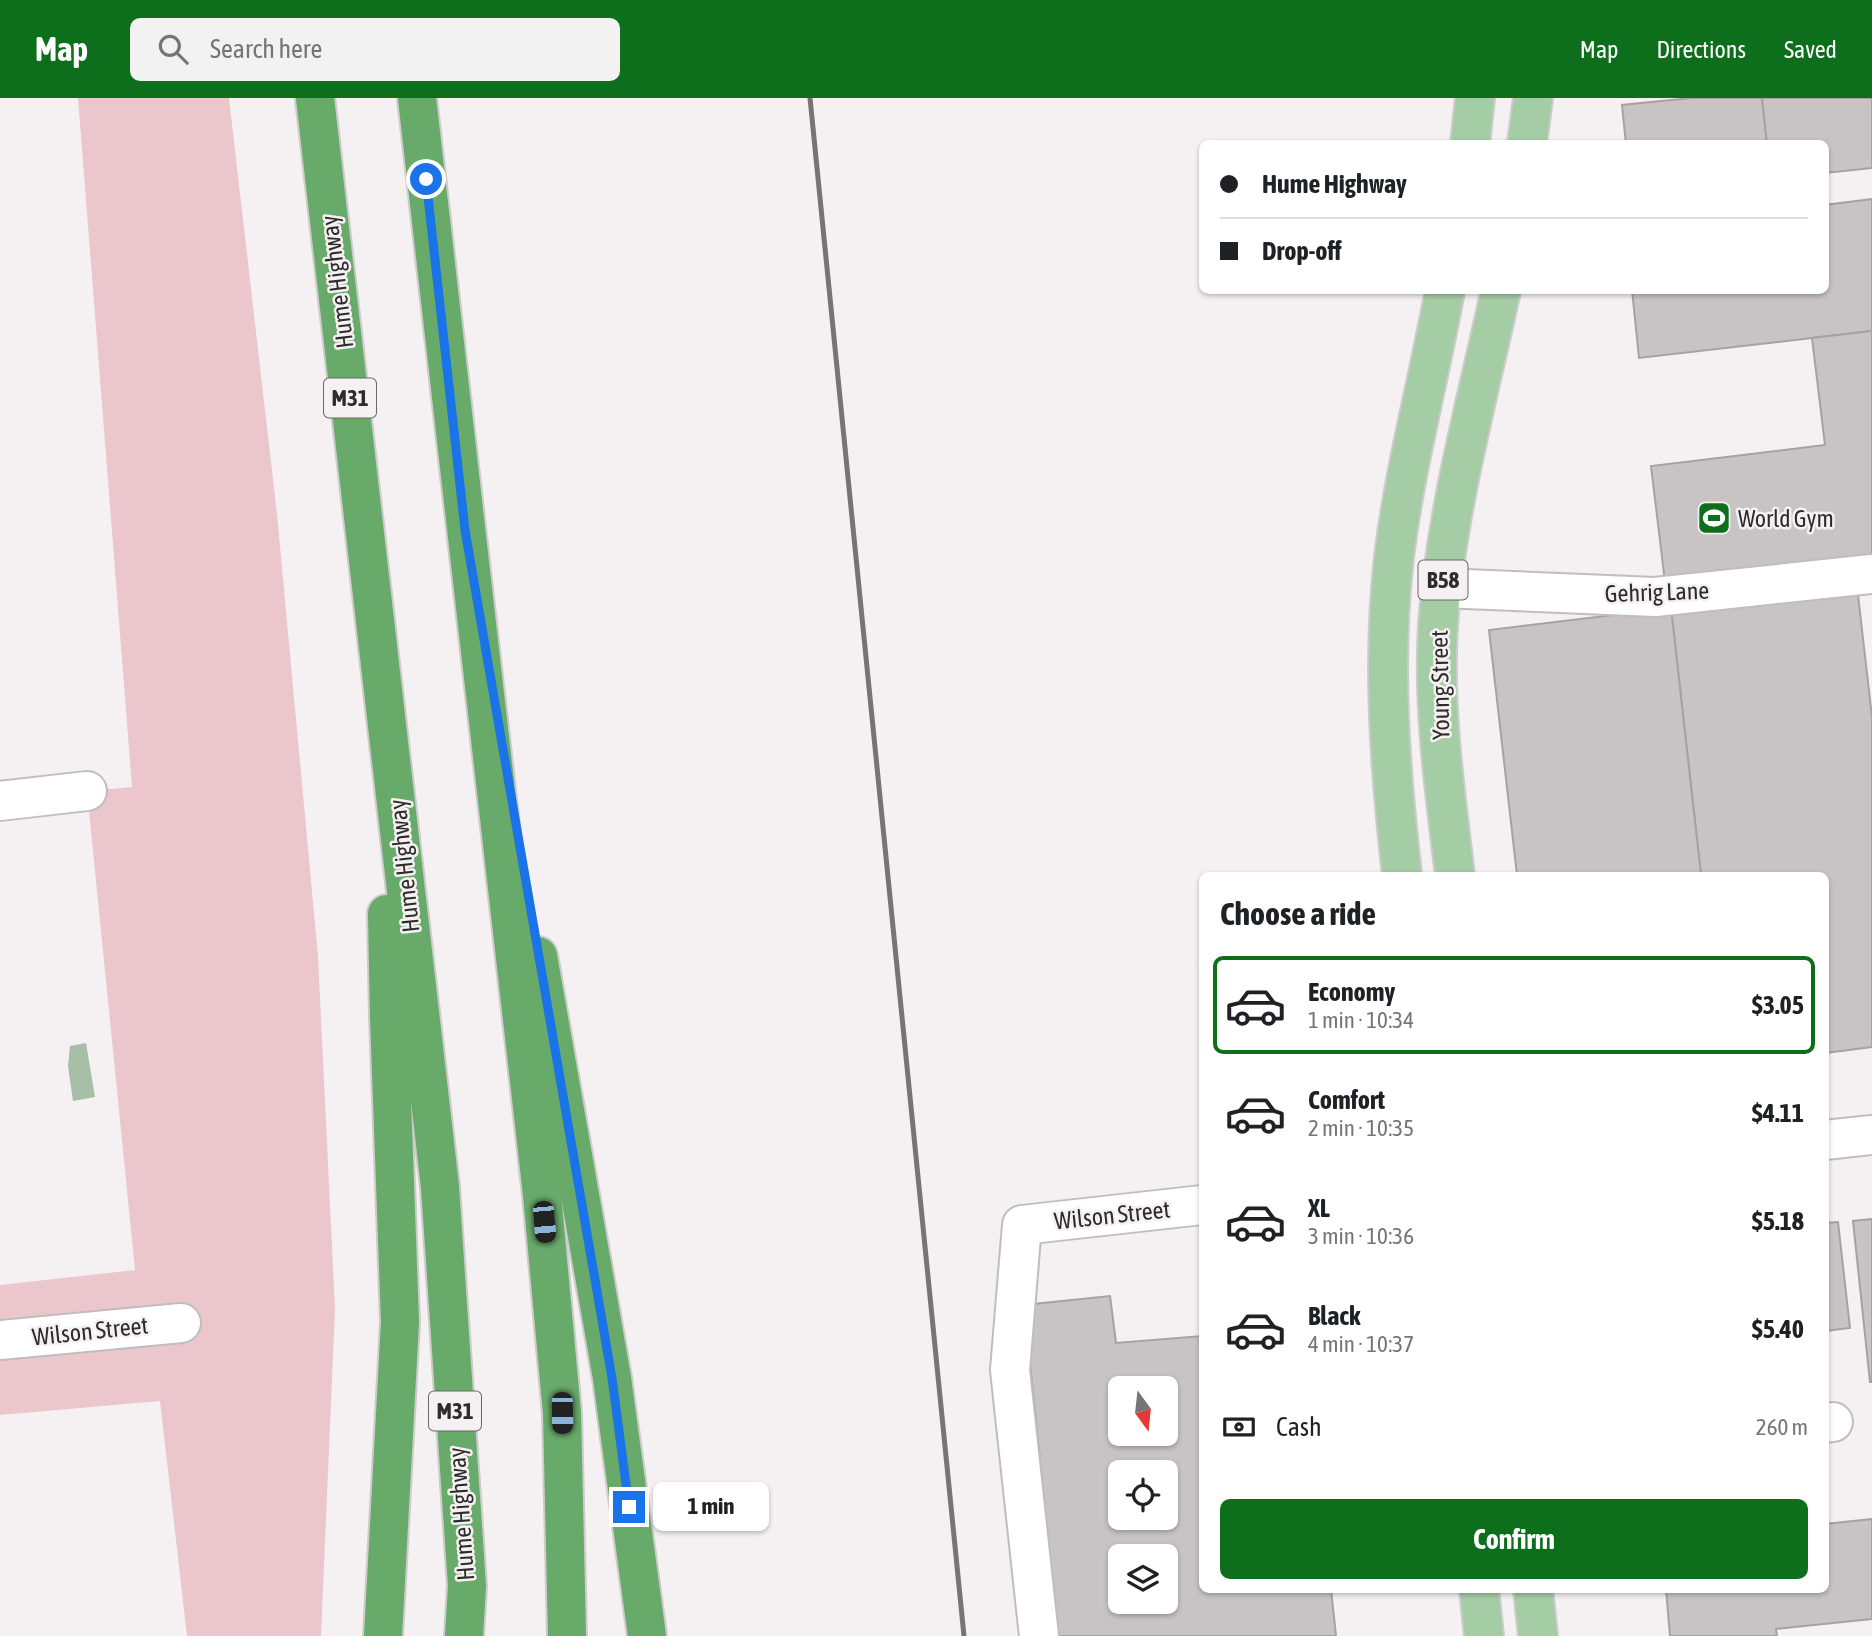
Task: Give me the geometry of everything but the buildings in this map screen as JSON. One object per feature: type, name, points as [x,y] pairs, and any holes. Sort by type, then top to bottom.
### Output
[{"type":"highway","name":"Hume Highway","points":[[315,98],[440,1187],[467,1586],[464,1636]]},
{"type":"highway","points":[[417,98],[542,1194],[562,1413],[566,1636]]},
{"type":"highway","points":[[465,530],[612,1378],[647,1636]]},
{"type":"highway","points":[[383,1636],[400,1322],[389,1016],[385,698]]},
{"type":"main road","points":[[1470,140],[1475,98]]},
{"type":"main road","points":[[1528,140],[1533,98]]},
{"type":"main road","name":"Young Street","points":[[1402,872],[1391,779],[1388,672],[1394,558],[1445,294]]},
{"type":"main road","name":"Young Street","points":[[1455,872],[1437,698],[1438,627],[1447,538],[1500,294]]},
{"type":"main road","points":[[1479,1593],[1484,1636]]},
{"type":"main road","points":[[1533,1593],[1538,1636]]},
{"type":"street","name":"Gehrig Lane","points":[[1442,588],[1655,597],[1872,574]]},
{"type":"street","points":[[0,801],[87,791]]},
{"type":"street","points":[[1829,1140],[1872,1135]]},
{"type":"street","name":"Wilson Street","points":[[1039,1636],[1010,1370],[1022,1225],[1199,1205]]},
{"type":"street","name":"Wilson Street","points":[[0,1340],[181,1322]]},
{"type":"shaded area","points":[[78,98],[229,98],[277,514],[318,956],[335,1309],[321,1636],[187,1636],[160,1401],[0,1415],[0,1285],[135,1270],[87,791],[132,787]]},
{"type":"shaded area","points":[[86,1043],[95,1097],[73,1101],[68,1066],[70,1046]]},
{"type":"railway","points":[[810,98],[964,1636]]},
{"type":"place","name":"World Gym","points":[[1714,518]]},
{"type":"route","points":[[426,179],[465,530],[612,1378],[629,1507]]}]
